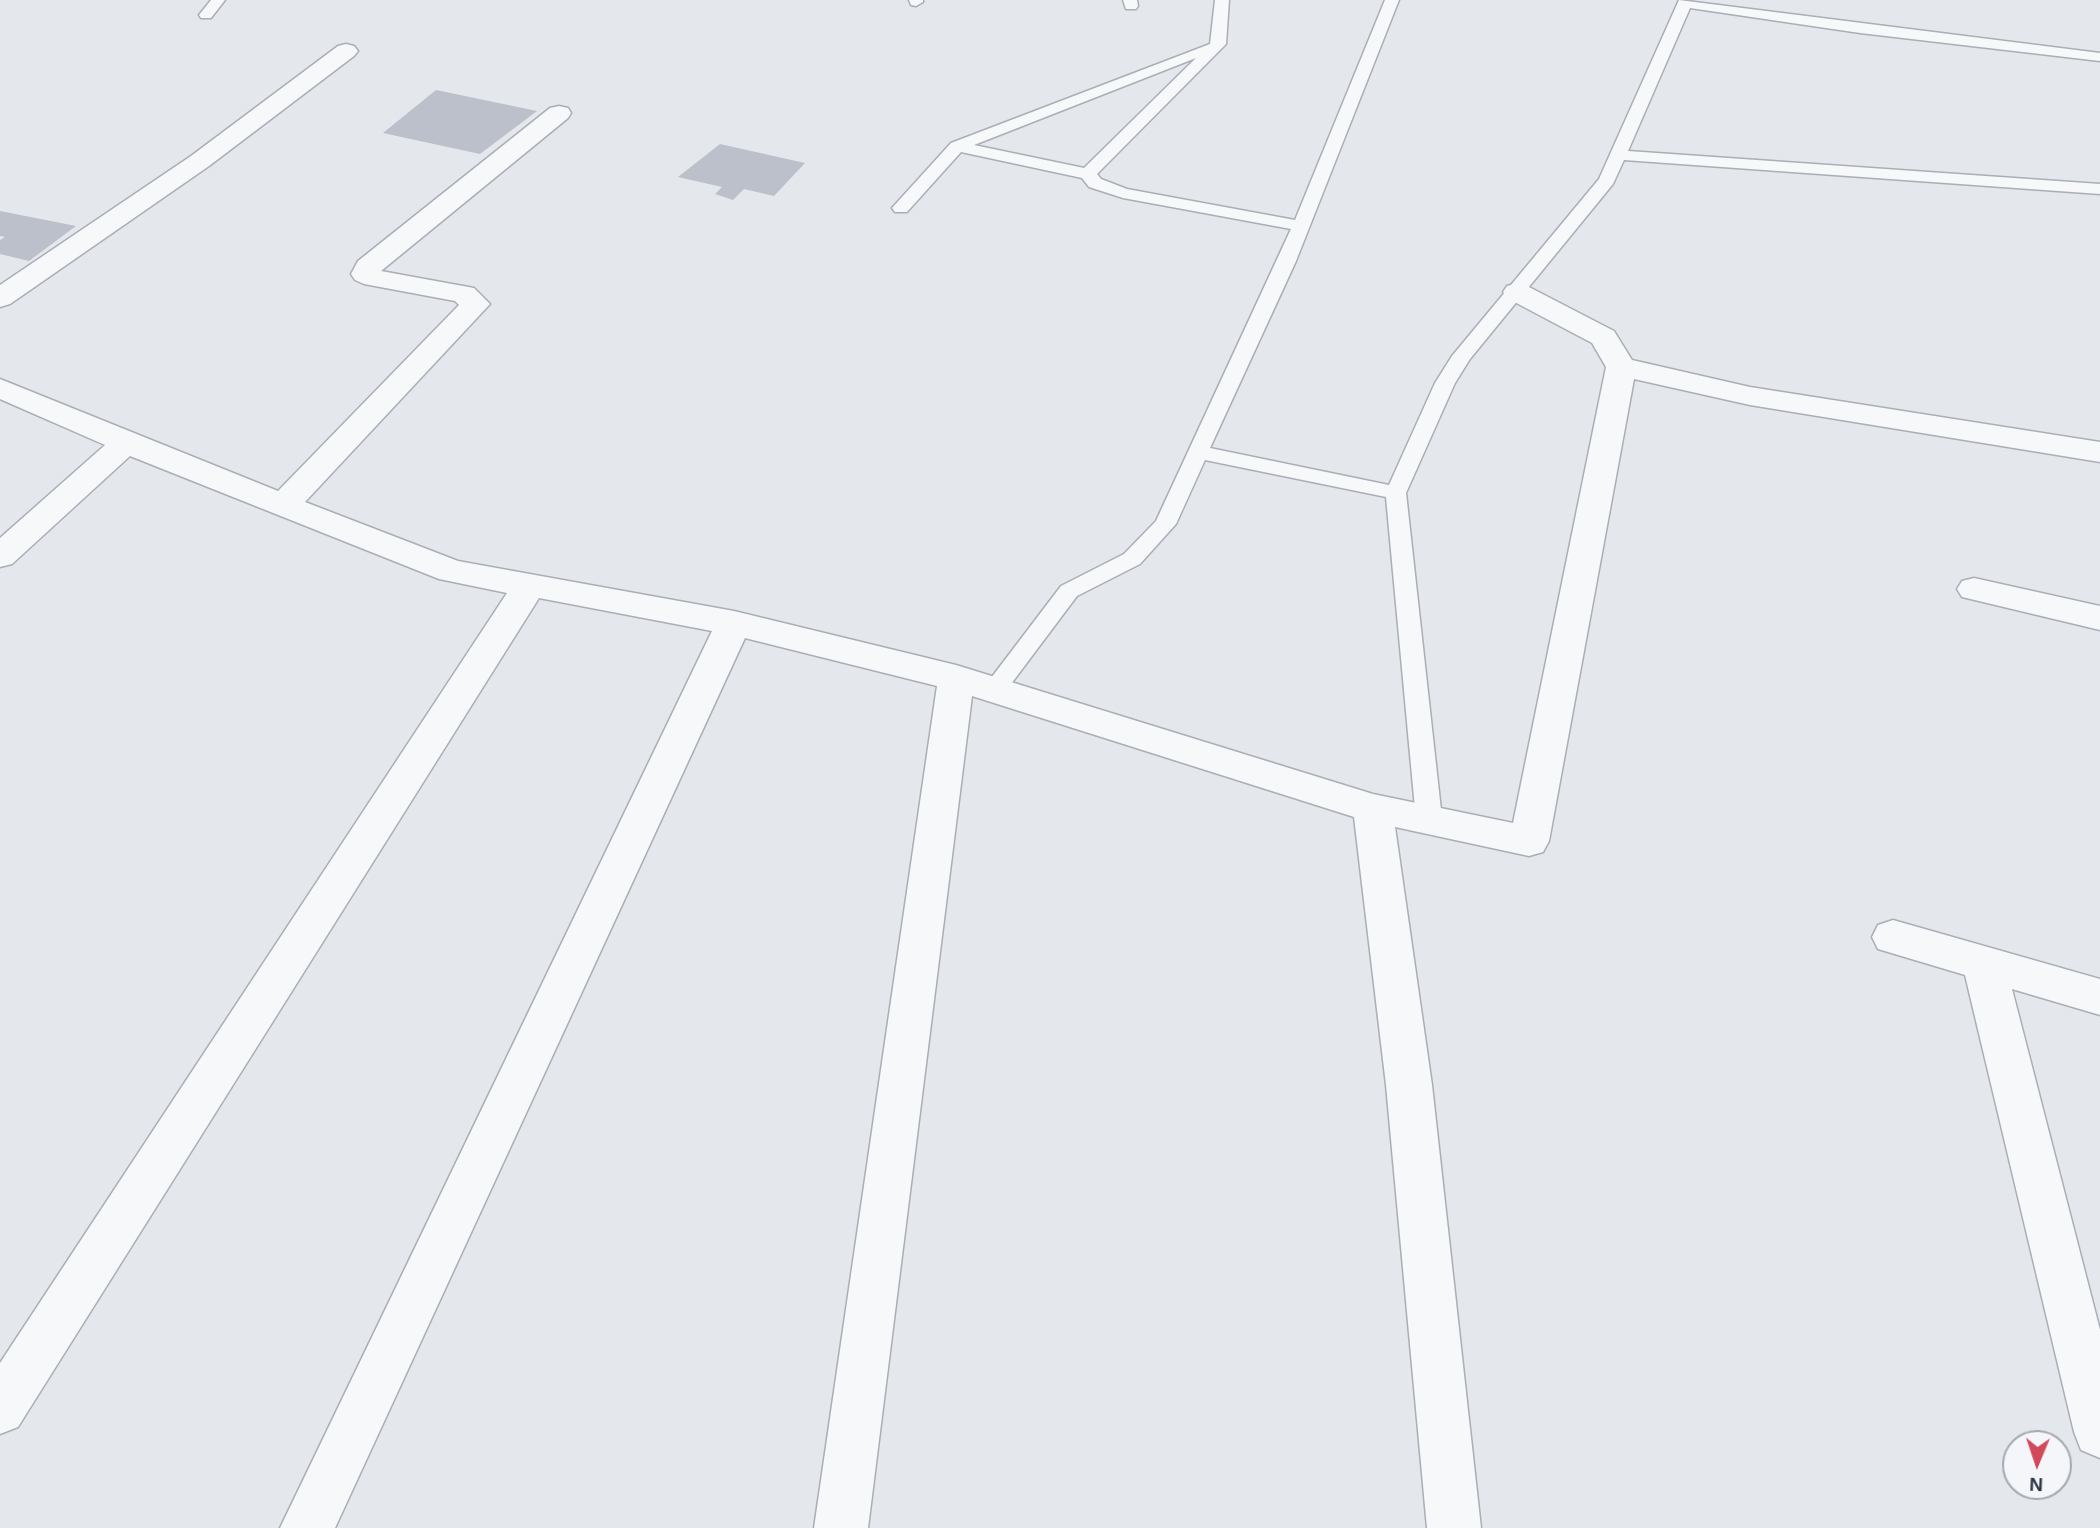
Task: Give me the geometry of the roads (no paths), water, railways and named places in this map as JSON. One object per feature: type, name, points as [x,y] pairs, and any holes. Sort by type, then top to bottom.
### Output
[{"type":"street","points":[[0,298],[200,161],[346,51]]},
{"type":"street","points":[[283,505],[476,304],[464,294],[374,278],[365,274],[368,267],[559,113]]},
{"type":"street","points":[[0,388],[125,443],[451,571],[734,623],[975,684],[1373,808],[1529,841],[1621,367],[1604,337],[1517,292]]},
{"type":"street","points":[[1621,367],[1751,396],[2100,452]]},
{"type":"street","points":[[0,556],[125,443]]},
{"type":"street","points":[[0,1409],[530,585]]},
{"type":"street","points":[[1974,589],[2100,618]]},
{"type":"street","points":[[307,1528],[734,623]]},
{"type":"street","points":[[841,1528],[975,684]]},
{"type":"street","points":[[1373,808],[1409,1085],[1454,1528]]},
{"type":"street","points":[[1893,937],[2100,997]]},
{"type":"street","points":[[1984,964],[2100,1432]]},
{"type":"lane","points":[[206,15],[218,0]]},
{"type":"lane","points":[[1088,174],[1099,160],[1219,44],[1222,0]]},
{"type":"lane","points":[[975,684],[1069,591],[1132,559],[1165,524],[1301,226],[1392,0]]},
{"type":"lane","points":[[1429,819],[1395,493],[1445,383],[1462,356],[1607,180],[1686,1],[1860,29],[2100,57]]},
{"type":"lane","points":[[901,208],[957,146],[1219,44]]},
{"type":"lane","points":[[957,146],[1088,174],[1095,183],[1123,193],[1301,226]]},
{"type":"lane","points":[[1619,155],[2100,189]]},
{"type":"lane","points":[[1198,452],[1395,493]]}]
